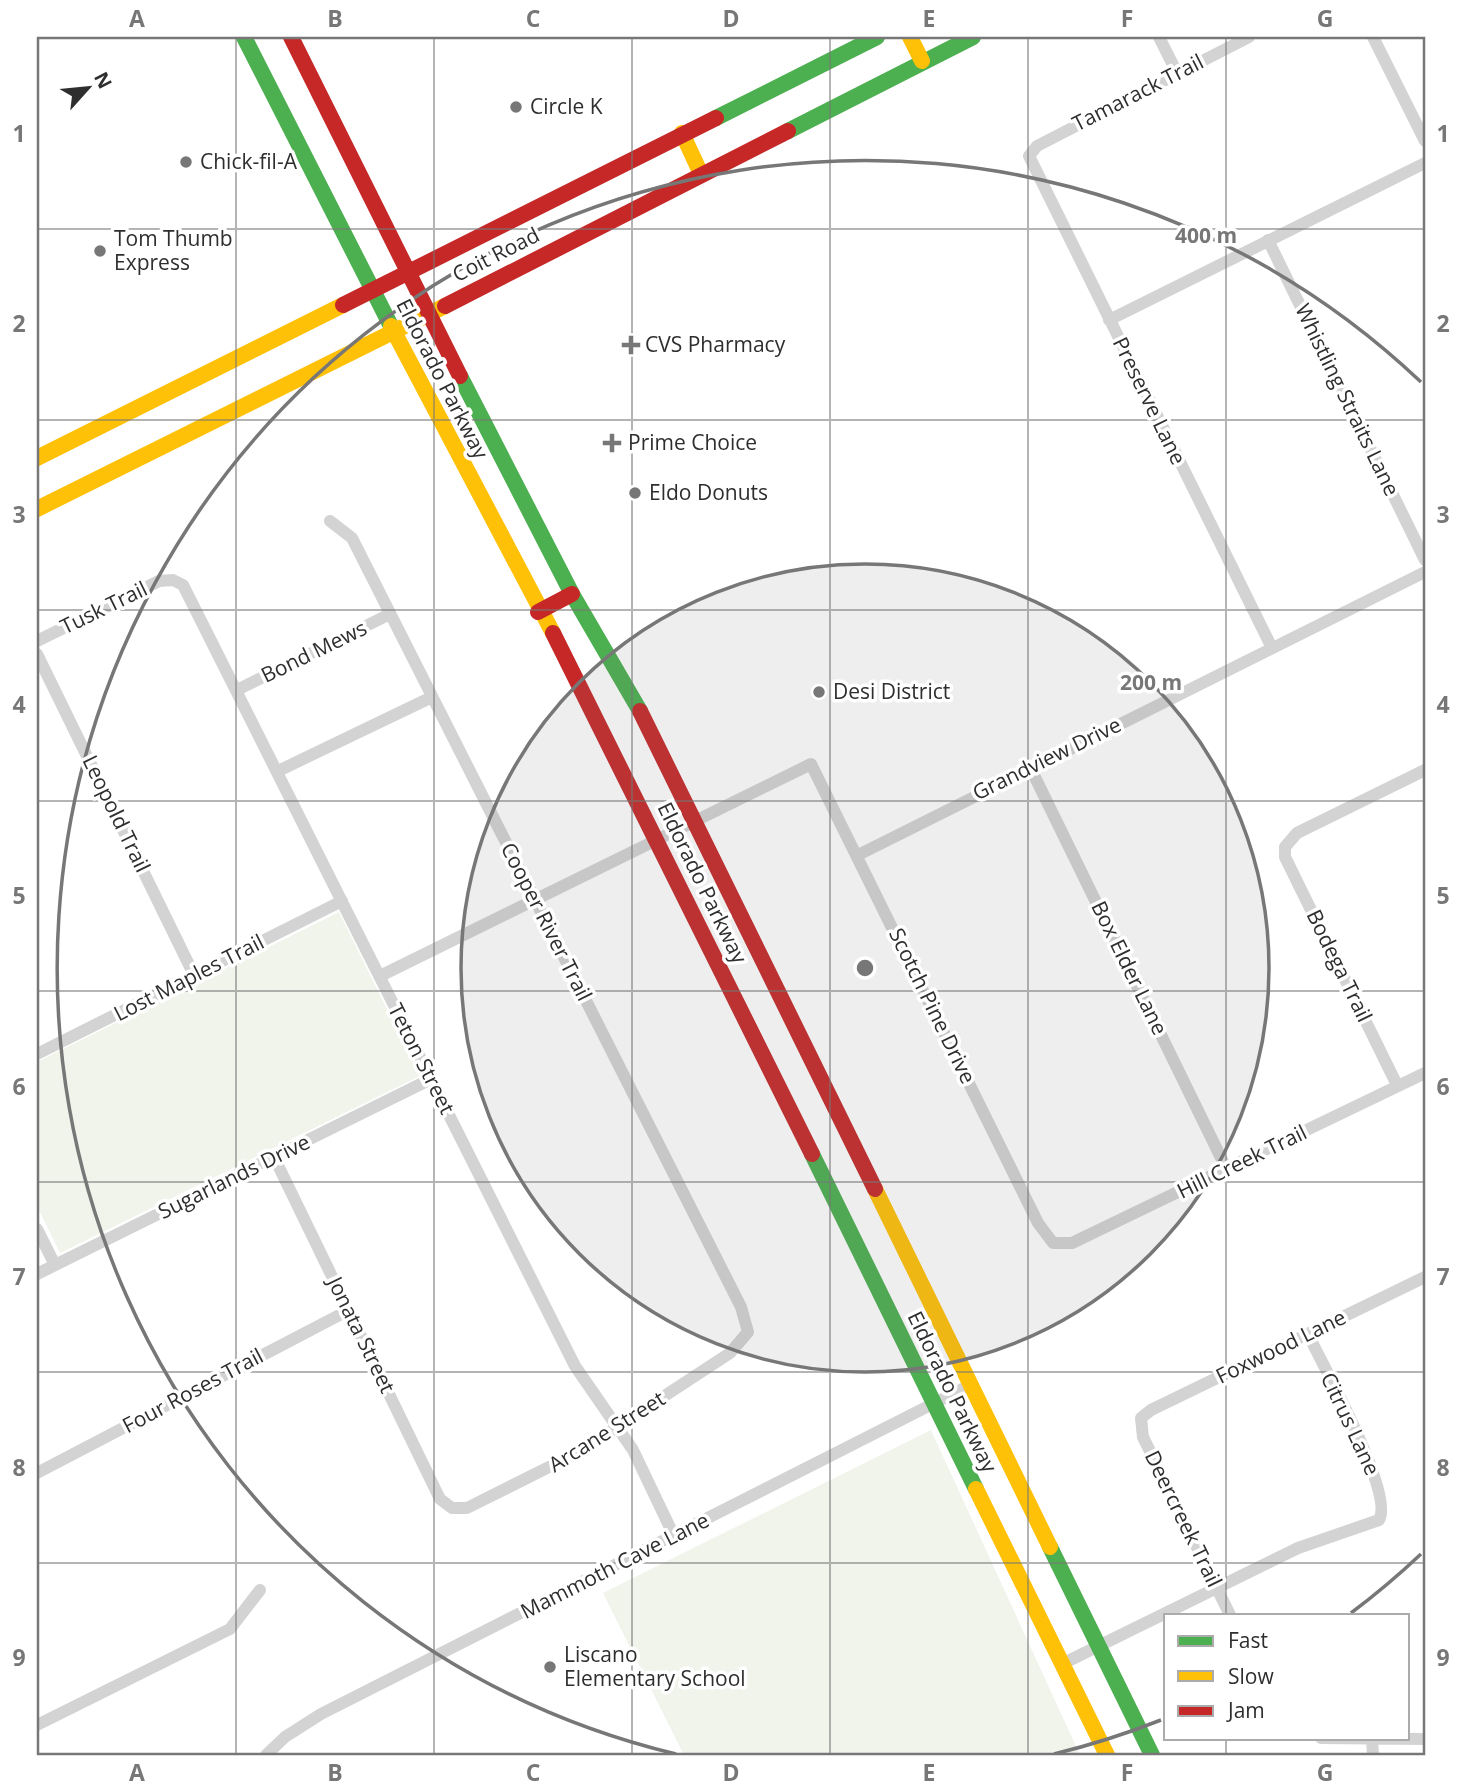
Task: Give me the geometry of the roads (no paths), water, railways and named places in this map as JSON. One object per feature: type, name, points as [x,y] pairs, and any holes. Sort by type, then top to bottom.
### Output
[{"type":"main road","name":"Eldorado Parkway","points":[[244,37],[538,612],[601,725],[1107,1755]]},
{"type":"main road","name":"Eldorado Parkway","points":[[291,37],[406,272],[572,594],[642,714],[1152,1755]]},
{"type":"main road","name":"Coit Road","points":[[37,458],[877,37]]},
{"type":"main road","points":[[910,37],[922,61]]},
{"type":"main road","name":"Coit Road","points":[[37,509],[394,332],[973,37]]},
{"type":"main road","points":[[682,133],[701,174]]},
{"type":"main road","points":[[538,612],[572,594]]},
{"type":"street","points":[[1159,37],[1177,73]]},
{"type":"street","name":"Tamarack Trail","points":[[1030,154],[1037,146],[1250,37]]},
{"type":"street","points":[[1373,37],[1425,141]]},
{"type":"street","name":"Preserve Lane","points":[[1030,154],[1272,648]]},
{"type":"street","points":[[1109,320],[1425,163]]},
{"type":"street","name":"Whistling Straits Lane","points":[[1268,240],[1425,560]]},
{"type":"street","name":"Cooper River Trail","points":[[330,521],[352,538],[741,1307],[748,1332]]},
{"type":"street","name":"Grandview Drive","points":[[858,855],[1425,572]]},
{"type":"street","name":"Tusk Trail","points":[[37,641],[159,580],[173,580]]},
{"type":"street","name":"Teton Street","points":[[173,580],[189,594],[575,1366],[633,1450],[674,1536]]},
{"type":"street","name":"Bond Mews","points":[[237,690],[390,614]]},
{"type":"street","name":"Leopold Trail","points":[[37,653],[194,975]]},
{"type":"street","points":[[278,771],[432,698]]},
{"type":"street","name":"Scotch Pine Drive","points":[[695,823],[811,764],[1038,1223],[1046,1237],[1057,1245]]},
{"type":"street","name":"Box Elder Lane","points":[[1030,767],[1227,1170]]},
{"type":"street","name":"Bodega Trail","points":[[1397,1085],[1285,857],[1285,847],[1297,833],[1425,770]]},
{"type":"street","points":[[380,976],[695,823]]},
{"type":"street","name":"Lost Maples Trail","points":[[37,1052],[342,901]]},
{"type":"street","name":"Hill Creek Trail","points":[[1057,1245],[1072,1243],[1425,1073]]},
{"type":"street","name":"Sugarlands Drive","points":[[37,1275],[431,1079]]},
{"type":"street","name":"Jonata Street","points":[[274,1157],[440,1499],[452,1508]]},
{"type":"street","points":[[37,1229],[55,1265]]},
{"type":"street","name":"Foxwood Lane","points":[[1139,1421],[1151,1409],[1425,1277]]},
{"type":"street","name":"Four Roses Trail","points":[[37,1473],[349,1310]]},
{"type":"street","name":"Arcane Street","points":[[452,1508],[467,1508],[533,1477],[617,1428],[730,1353],[748,1332]]},
{"type":"street","name":"Citrus Lane","points":[[1217,1588],[1298,1548],[1375,1523],[1381,1517],[1384,1508],[1374,1471],[1308,1334]]},
{"type":"street","name":"Mammoth Cave Lane","points":[[266,1755],[285,1737],[320,1714],[936,1405],[970,1385]]},
{"type":"street","name":"Deercreek Trail","points":[[1139,1421],[1146,1443],[1230,1614]]},
{"type":"street","points":[[1062,1664],[1217,1588]]},
{"type":"street","points":[[37,1725],[230,1629],[260,1590]]},
{"type":"place","name":"Circle K","points":[[516,107]]},
{"type":"place","name":"Chick-fil-A","points":[[186,162]]},
{"type":"place","name":"Tom Thumb Express","points":[[100,251]]},
{"type":"place","name":"CVS Pharmacy","points":[[631,345]]},
{"type":"place","name":"Prime Choice","points":[[612,443]]},
{"type":"place","name":"Eldo Donuts","points":[[635,493]]},
{"type":"place","name":"Desi District","points":[[819,692]]},
{"type":"place","name":"Liscano Elementary School","points":[[550,1667]]}]
